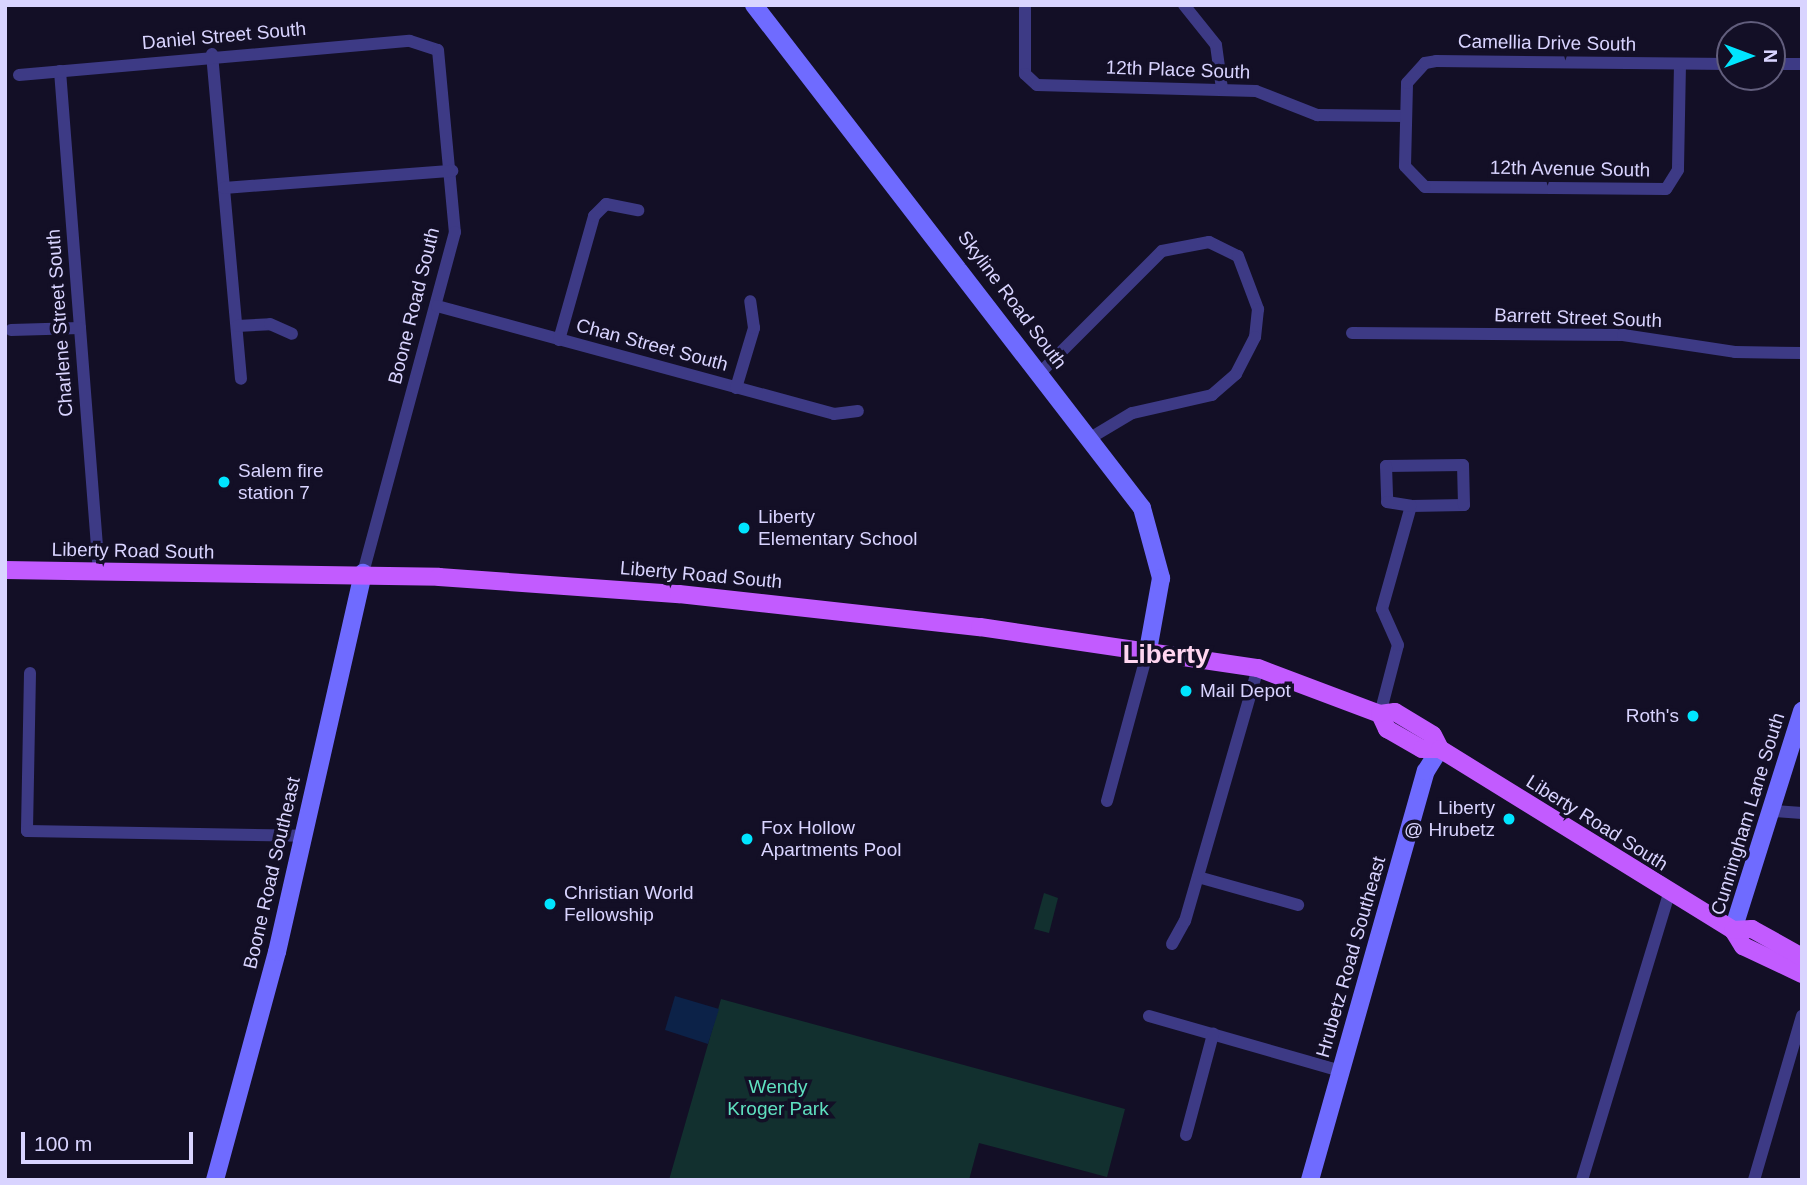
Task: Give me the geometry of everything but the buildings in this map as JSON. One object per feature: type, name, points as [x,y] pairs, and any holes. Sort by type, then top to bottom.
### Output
[{"type":"main road","name":"Liberty Road South","points":[[5,570],[363,573],[765,602],[1149,650],[1258,668],[1380,714],[1387,729],[1422,749],[1440,749],[1670,894],[1733,930],[1743,946],[1802,974]]},
{"type":"main road","name":"Liberty Road South","points":[[1733,930],[1752,929],[1802,957]]},
{"type":"street","name":"Skyline Road South","points":[[754,5],[1092,438],[1142,508],[1156,545],[1161,585],[1149,650]]},
{"type":"street","name":"12th Place South","points":[[1025,5],[1024,62],[1030,82],[1256,91],[1317,115],[1406,116]]},
{"type":"street","points":[[1184,5],[1216,45],[1222,89]]},
{"type":"street","name":"Daniel Street South","points":[[19,75],[212,54],[410,41],[432,45]]},
{"type":"street","name":"Boone Road South","points":[[363,573],[455,232],[444,65],[432,45]]},
{"type":"street","points":[[212,54],[240,379]]},
{"type":"street","name":"Camellia Drive South","points":[[1406,116],[1411,73],[1436,61],[1716,64]]},
{"type":"street","name":"12th Avenue South","points":[[1406,116],[1405,166],[1426,187],[1666,189],[1678,170],[1680,64]]},
{"type":"street","name":"Charlene Street South","points":[[60,71],[99,572]]},
{"type":"street","points":[[224,188],[452,171]]},
{"type":"street","points":[[559,340],[594,216],[606,204],[638,210]]},
{"type":"street","points":[[1041,372],[1162,251],[1209,242],[1238,256],[1258,309],[1255,337],[1236,374],[1212,395],[1132,413],[1092,438]]},
{"type":"street","points":[[736,388],[754,328],[750,302]]},
{"type":"street","name":"Chan Street South","points":[[437,306],[834,414],[858,411]]},
{"type":"street","points":[[237,326],[270,324],[292,334]]},
{"type":"street","points":[[11,330],[80,328]]},
{"type":"street","name":"Barrett Street South","points":[[1352,333],[1623,335],[1735,352],[1802,353]]},
{"type":"street","points":[[1463,465],[1464,505],[1411,506],[1387,502],[1386,466],[1463,465]]},
{"type":"street","points":[[1380,714],[1398,645],[1382,609],[1411,506]]},
{"type":"street","name":"Boone Road Southeast","points":[[215,1180],[303,836],[363,573]]},
{"type":"street","points":[[1107,801],[1149,650]]},
{"type":"street","points":[[1172,944],[1198,877],[1258,668]]},
{"type":"street","points":[[30,673],[27,831],[303,836]]},
{"type":"street","name":"Cunningham Lane South","points":[[1733,930],[1773,811],[1802,711]]},
{"type":"street","name":"Hrubetz Road Southeast","points":[[1310,1180],[1426,771],[1440,749]]},
{"type":"street","points":[[1773,811],[1802,813]]},
{"type":"street","points":[[1198,877],[1298,905]]},
{"type":"street","points":[[1582,1180],[1670,894]]},
{"type":"street","points":[[1149,1016],[1341,1071]]},
{"type":"street","points":[[1754,1180],[1802,1016]]},
{"type":"street","points":[[1185,1135],[1213,1034]]},
{"type":"green space","points":[[1044,893],[1058,898],[1049,933],[1034,929]]},
{"type":"green space","name":"Wendy Kroger Park","points":[[721,999],[1125,1109],[1107,1177],[979,1143],[969,1180],[669,1180]]},
{"type":"water","points":[[675,996],[719,1009],[708,1044],[665,1030]]},
{"type":"place","name":"Salem fire station 7","points":[[224,482]]},
{"type":"place","name":"Liberty Elementary School","points":[[744,528]]},
{"type":"place","name":"Mail Depot","points":[[1186,691]]},
{"type":"place","name":"Roth's","points":[[1693,716]]},
{"type":"place","name":"Liberty @ Hrubetz","points":[[1509,819]]},
{"type":"place","name":"Fox Hollow Apartments Pool","points":[[747,839]]},
{"type":"place","name":"Christian World Fellowship","points":[[550,904]]},
{"type":"district","name":"Liberty","points":[[1166,655]]}]
